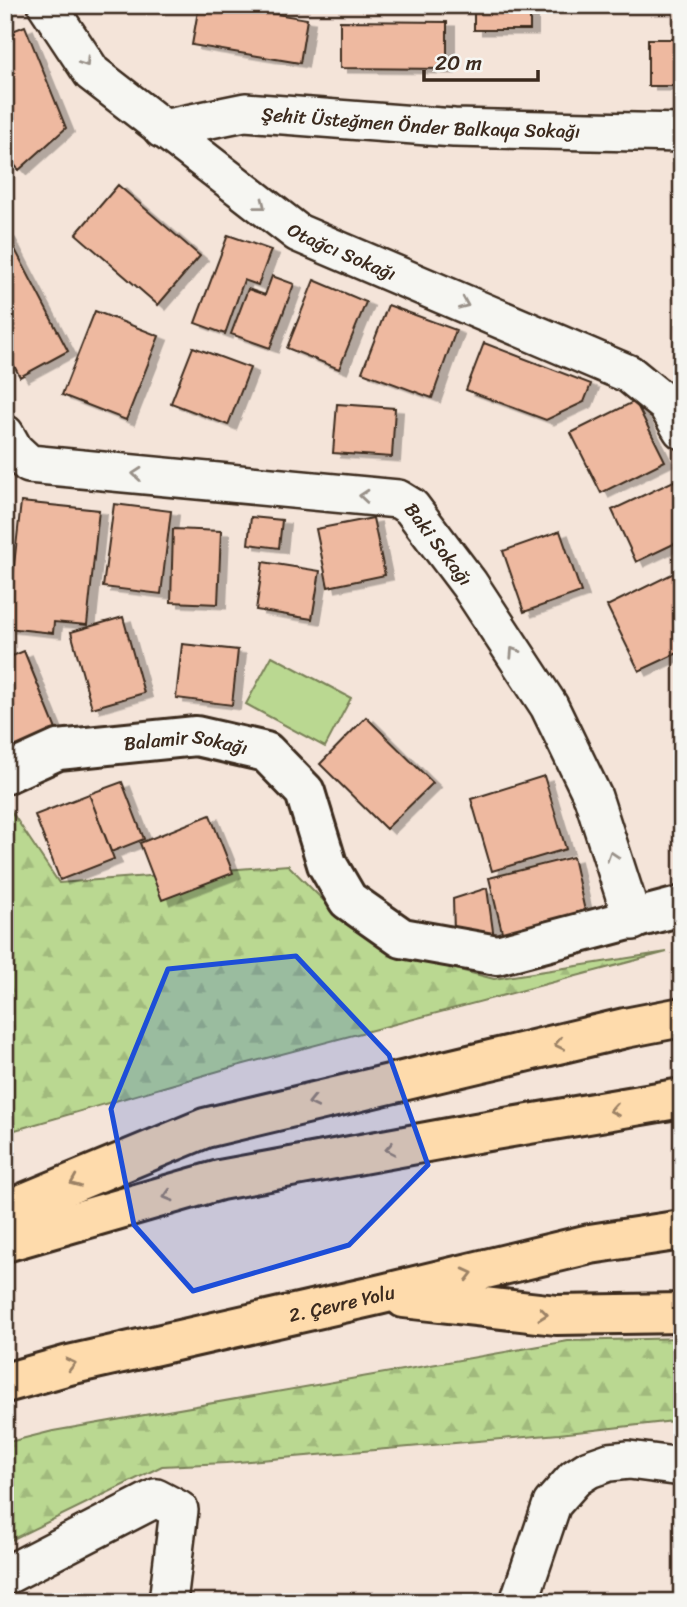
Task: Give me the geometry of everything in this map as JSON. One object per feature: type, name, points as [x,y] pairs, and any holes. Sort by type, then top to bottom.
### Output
[{"type":"highway","points":[[625,1028],[682,1005]]},
{"type":"highway","points":[[5,1211],[205,1128],[625,1028],[682,1017]]},
{"type":"highway","points":[[5,1242],[220,1181],[682,1098]]},
{"type":"highway","name":"2. Çevre Yolu","points":[[5,1383],[69,1365],[377,1296],[590,1244],[682,1230]]},
{"type":"highway","points":[[377,1296],[556,1315],[682,1313]]},
{"type":"street","name":"Otağcı Sokağı","points":[[47,5],[92,73],[298,233],[629,374],[667,405],[682,430]]},
{"type":"street","name":"Şehit Üsteğmen Önder Balkaya Sokağı","points":[[162,129],[245,112],[454,128],[682,134]]},
{"type":"street","name":"Baki Sokağı","points":[[5,434],[14,450],[29,464],[398,499],[411,507],[469,584],[549,706],[593,797],[633,921]]},
{"type":"street","name":"Balamir Sokağı","points":[[5,774],[58,750],[196,736],[266,752],[305,792],[327,864],[348,900],[402,938],[497,955],[682,906]]},
{"type":"street","points":[[519,1602],[552,1504],[575,1478],[589,1469],[609,1462],[629,1460],[682,1467]]},
{"type":"street","points":[[5,1576],[156,1498],[179,1510],[168,1602]]},
{"type":"highlighted area","points":[[296,956],[389,1055],[428,1165],[349,1245],[193,1291],[134,1225],[111,1109],[168,969]]},
{"type":"green space","points":[[272,656],[351,698],[325,747],[246,704]]},
{"type":"green space","points":[[5,802],[59,883],[288,865],[331,908],[394,953],[494,979],[667,952],[229,1068],[5,1133]]},
{"type":"green space","points":[[682,1338],[682,1420],[559,1434],[226,1463],[162,1466],[5,1543],[5,1443],[53,1431],[568,1341]]},
{"type":"building","points":[[199,5],[221,5],[307,19],[300,63],[192,45]]},
{"type":"building","points":[[474,5],[530,5],[530,30],[474,30]]},
{"type":"building","points":[[340,21],[447,22],[447,69],[340,68]]},
{"type":"building","points":[[25,26],[66,128],[19,170],[5,155],[5,34]]},
{"type":"building","points":[[648,39],[682,39],[682,86],[648,86]]},
{"type":"building","points":[[118,185],[200,256],[158,305],[76,234]]},
{"type":"building","points":[[7,234],[68,351],[20,377],[5,349]]},
{"type":"building","points":[[228,235],[271,250],[258,285],[244,280],[225,334],[195,323]]},
{"type":"building","points":[[272,276],[294,284],[270,348],[231,334],[248,289],[265,295]]},
{"type":"building","points":[[314,280],[366,302],[339,369],[287,348]]},
{"type":"building","points":[[388,305],[456,330],[432,398],[362,372]]},
{"type":"building","points":[[95,311],[159,336],[126,420],[62,395]]},
{"type":"building","points":[[484,343],[591,384],[584,402],[546,420],[466,390]]},
{"type":"building","points":[[193,347],[250,368],[228,425],[171,403]]},
{"type":"building","points":[[635,401],[665,461],[601,493],[571,433]]},
{"type":"building","points":[[337,404],[395,408],[392,457],[333,453]]},
{"type":"building","points":[[678,479],[682,487],[682,540],[636,562],[612,510]]},
{"type":"building","points":[[21,502],[99,510],[87,625],[54,622],[53,633],[7,628]]},
{"type":"building","points":[[114,504],[171,511],[161,594],[103,587]]},
{"type":"building","points":[[251,517],[282,520],[279,548],[248,544]]},
{"type":"building","points":[[373,518],[385,575],[328,587],[316,529]]},
{"type":"building","points":[[173,529],[221,531],[218,604],[171,602]]},
{"type":"building","points":[[560,531],[581,592],[524,612],[503,551]]},
{"type":"building","points":[[263,562],[320,571],[312,619],[256,610]]},
{"type":"building","points":[[682,569],[682,651],[639,671],[607,606]]},
{"type":"building","points":[[123,617],[144,693],[92,708],[71,632]]},
{"type":"building","points":[[182,644],[238,650],[232,705],[176,698]]},
{"type":"building","points":[[24,651],[57,732],[5,754],[5,659]]},
{"type":"building","points":[[366,717],[433,783],[386,829],[320,764]]},
{"type":"building","points":[[544,776],[566,849],[492,871],[471,799]]},
{"type":"building","points":[[122,782],[144,839],[111,852],[89,794]]},
{"type":"building","points":[[89,794],[114,859],[60,880],[35,815]]},
{"type":"building","points":[[210,815],[233,873],[162,900],[140,843]]},
{"type":"building","points":[[573,857],[587,920],[504,940],[489,878]]},
{"type":"building","points":[[487,888],[494,938],[454,932],[453,899]]}]
